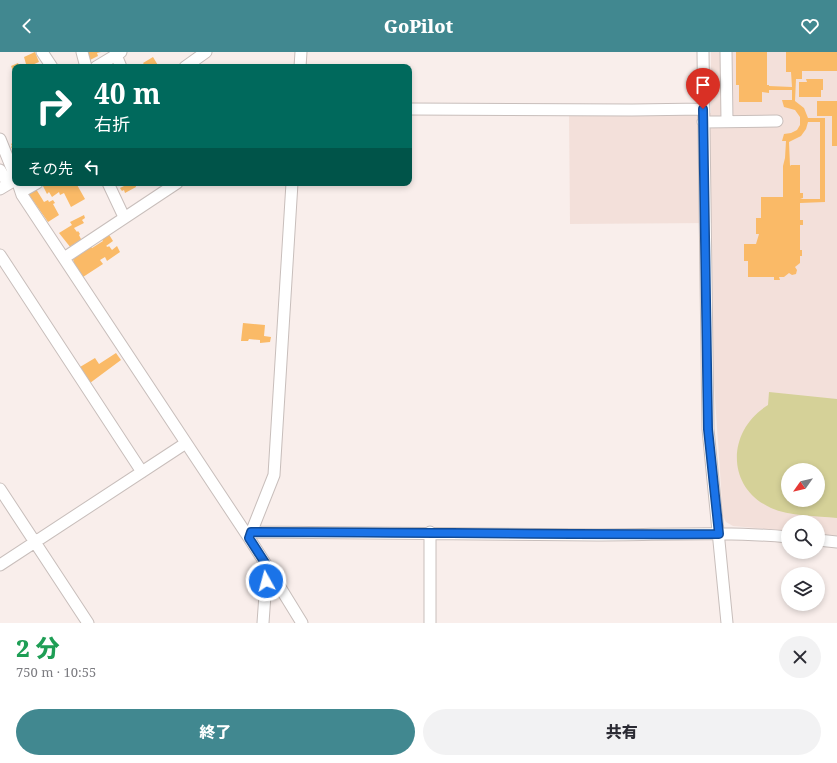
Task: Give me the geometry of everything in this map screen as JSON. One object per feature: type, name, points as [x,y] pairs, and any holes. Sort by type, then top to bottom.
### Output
[{"type":"street","points":[[42,52],[50,64]]},
{"type":"street","points":[[82,52],[85,64]]},
{"type":"street","points":[[189,64],[206,52]]},
{"type":"street","points":[[300,64],[301,52]]},
{"type":"street","points":[[703,52],[708,429],[727,623]]},
{"type":"street","points":[[726,52],[727,121]]},
{"type":"street","points":[[101,64],[118,53],[120,64]]},
{"type":"street","points":[[412,109],[703,109]]},
{"type":"street","points":[[704,122],[777,121]]},
{"type":"street","points":[[0,139],[12,176]]},
{"type":"street","points":[[0,170],[12,178]]},
{"type":"street","points":[[18,186],[186,443],[250,535],[302,623]]},
{"type":"street","points":[[109,186],[124,217]]},
{"type":"street","points":[[64,258],[172,186]]},
{"type":"street","points":[[250,535],[274,475],[292,186]]},
{"type":"street","points":[[0,255],[142,472]]},
{"type":"street","points":[[0,566],[186,443]]},
{"type":"street","points":[[0,489],[88,623]]},
{"type":"street","points":[[430,532],[430,623]]},
{"type":"street","points":[[250,535],[430,532],[598,535],[719,534],[781,537]]},
{"type":"street","points":[[825,541],[837,542]]},
{"type":"street","points":[[263,623],[267,566]]},
{"type":"shaded area","points":[[711,52],[837,52],[837,536],[825,535],[825,515],[781,515],[781,530],[733,526],[726,522],[723,516],[713,369],[712,223],[570,224],[569,114],[711,113]]},
{"type":"shaded area","points":[[769,392],[837,399],[837,518],[825,517],[825,515],[803,515],[778,511],[756,499],[745,487],[739,473],[737,458],[739,443],[745,429],[754,416],[768,405]]},
{"type":"building","points":[[35,52],[39,62],[34,64],[26,64],[24,57]]},
{"type":"building","points":[[86,52],[101,52],[97,53],[98,56],[90,60]]},
{"type":"building","points":[[736,52],[767,52],[767,85],[792,87],[791,72],[786,72],[786,52],[837,52],[837,71],[802,71],[802,79],[796,79],[795,101],[804,108],[808,118],[825,118],[825,202],[800,203],[800,220],[803,220],[803,225],[800,225],[800,250],[802,250],[802,256],[800,256],[800,263],[795,267],[797,270],[796,274],[792,275],[789,273],[784,277],[779,277],[780,280],[774,280],[774,277],[748,277],[748,261],[744,261],[744,244],[756,244],[759,234],[756,234],[756,218],[761,218],[761,197],[783,197],[783,166],[786,141],[782,141],[784,134],[797,130],[800,125],[800,117],[795,110],[784,107],[782,100],[792,100],[792,90],[769,90],[769,93],[762,92],[762,102],[739,102],[739,85],[736,85]],"holes":[[[808,122],[820,122],[820,199],[800,199],[803,198],[803,193],[800,193],[800,165],[790,166],[789,142],[801,136],[806,129]]]},
{"type":"building","points":[[153,57],[157,64],[144,64],[143,63]]},
{"type":"building","points":[[806,79],[823,79],[823,90],[821,90],[821,97],[799,97],[799,82],[807,82]]},
{"type":"building","points":[[817,101],[837,101],[837,146],[832,146],[832,116],[817,116]]},
{"type":"building","points":[[43,186],[78,186],[85,199],[71,207],[64,193],[60,195],[59,192],[52,197],[49,192],[47,194]]},
{"type":"building","points":[[124,186],[136,187],[125,193],[124,190],[122,191],[120,188]]},
{"type":"building","points":[[36,189],[44,202],[53,200],[55,203],[53,204],[59,215],[48,222],[27,192]]},
{"type":"building","points":[[84,215],[85,218],[82,220],[84,223],[74,228],[80,234],[79,235],[82,241],[71,248],[59,233],[72,225],[70,222]]},
{"type":"building","points":[[108,233],[113,241],[106,246],[109,246],[112,250],[117,246],[120,252],[107,261],[105,257],[100,260],[103,264],[83,277],[74,263],[74,256],[90,245],[92,248],[103,241],[101,238]]},
{"type":"building","points":[[243,323],[265,325],[264,336],[271,337],[270,342],[260,343],[260,340],[249,339],[248,341],[241,341]]},
{"type":"building","points":[[116,353],[121,360],[90,383],[80,367],[95,358],[99,364]]},
{"type":"route","points":[[266,581],[267,566],[249,538],[251,532],[430,532],[598,535],[719,534],[708,429],[703,109]]}]
